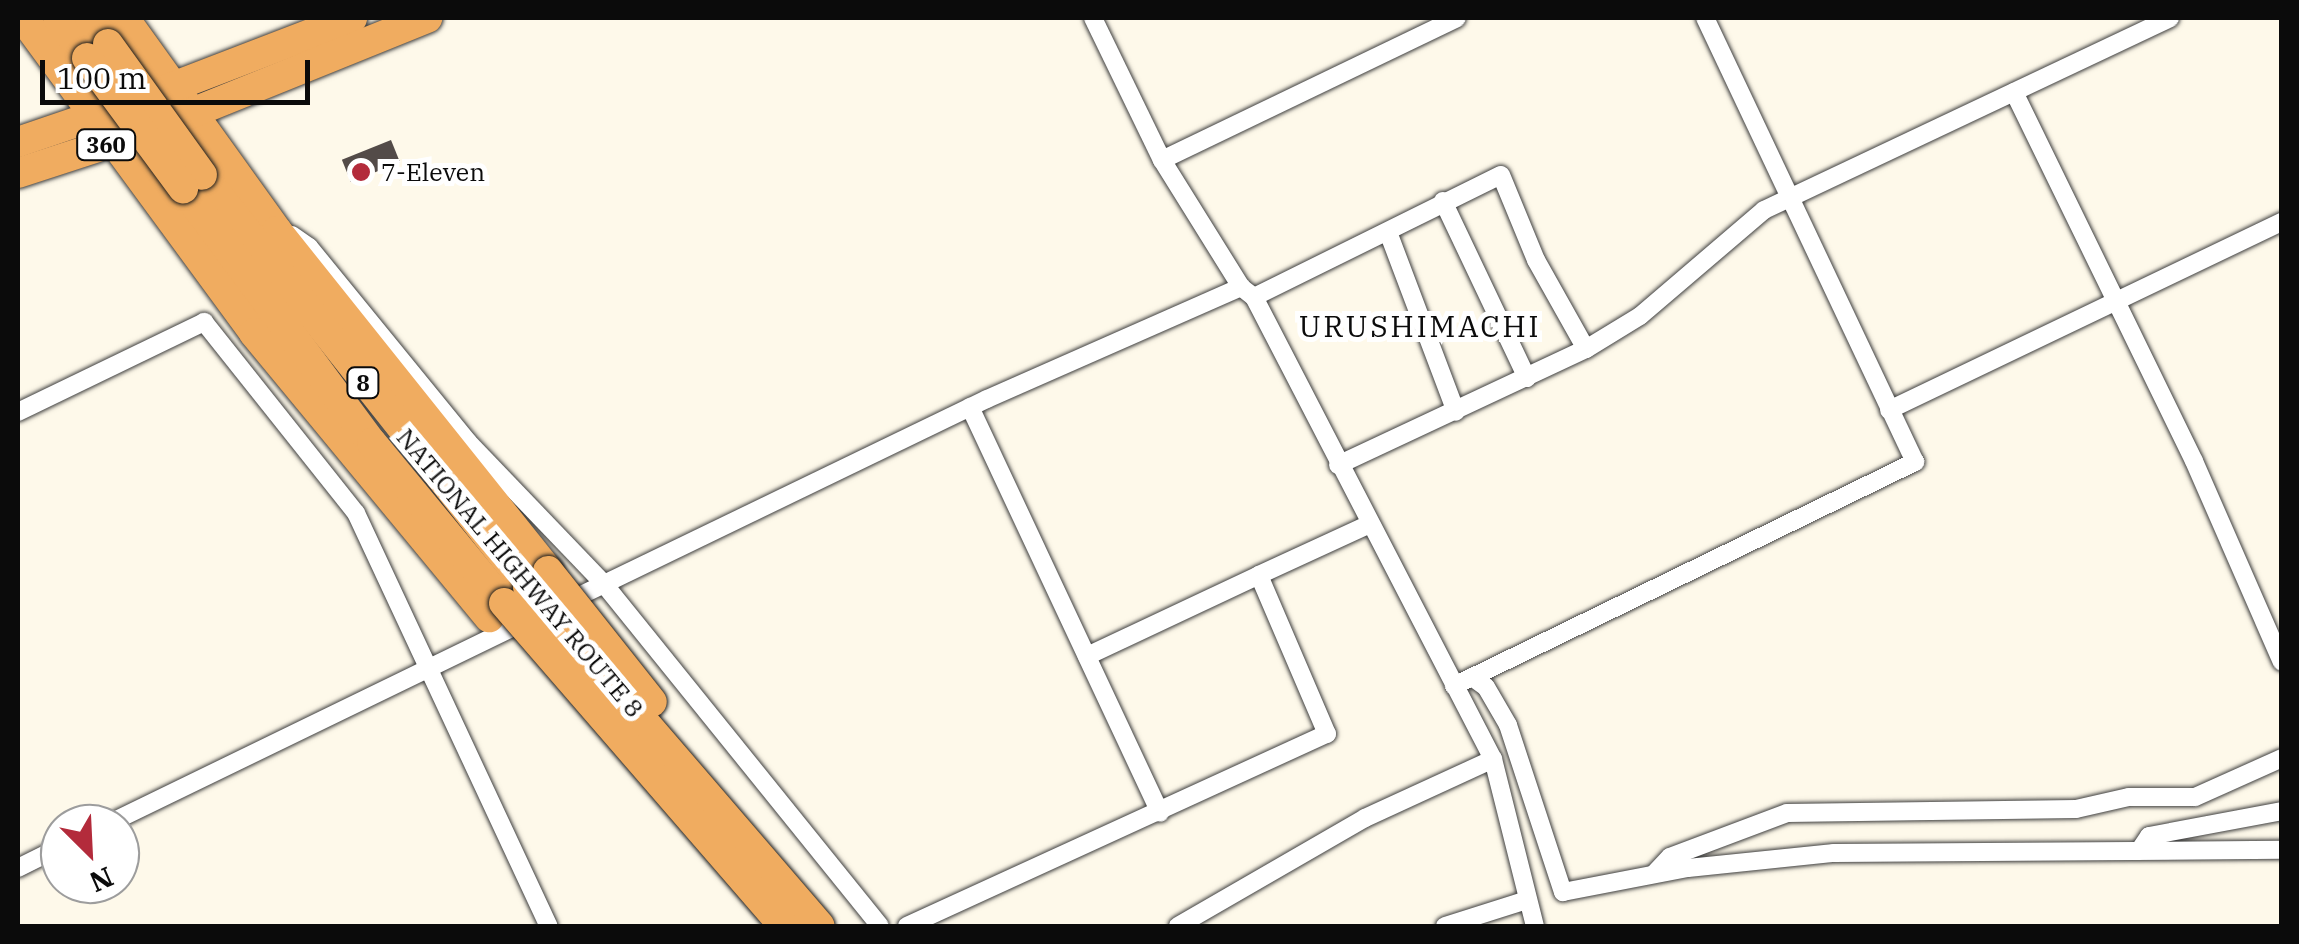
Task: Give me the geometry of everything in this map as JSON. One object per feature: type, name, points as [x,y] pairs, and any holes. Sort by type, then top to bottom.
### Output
[{"type":"highway","points":[[23,18],[254,333],[427,548],[517,594]]},
{"type":"highway","name":"NATIONAL HIGHWAY ROUTE 8","points":[[58,18],[97,51],[372,443],[517,594],[726,839],[820,926]]},
{"type":"highway","name":"NATIONAL HIGHWAY ROUTE 8","points":[[90,18],[97,51]]},
{"type":"highway","points":[[124,18],[267,217],[517,594],[709,774],[726,839]]},
{"type":"highway","name":"360","points":[[18,142],[352,18]]},
{"type":"highway","name":"360","points":[[18,174],[193,113],[427,18]]},
{"type":"highway","name":"NATIONAL HIGHWAY ROUTE 8","points":[[726,839],[784,926]]},
{"type":"street","points":[[1093,18],[1162,160],[1247,292],[1370,524],[1463,682],[1494,759],[1531,914],[1445,926]]},
{"type":"street","points":[[1162,160],[1457,18]]},
{"type":"street","points":[[1463,682],[1914,462],[1705,18]]},
{"type":"street","points":[[1338,465],[1586,350],[1640,316],[1764,210],[1790,196],[2170,18]]},
{"type":"street","points":[[18,31],[55,65]]},
{"type":"street","points":[[2014,92],[2194,461],[2282,662]]},
{"type":"street","points":[[140,808],[970,407],[1388,232],[1501,175],[1536,260],[1586,350]]},
{"type":"street","points":[[1444,201],[1527,378]]},
{"type":"street","points":[[267,217],[309,247],[468,442],[604,584],[880,926]]},
{"type":"street","points":[[1889,410],[2282,222]]},
{"type":"street","points":[[1388,232],[1456,412]]},
{"type":"street","points":[[18,412],[204,322],[356,514],[549,926]]},
{"type":"street","points":[[970,407],[1160,813]]},
{"type":"street","points":[[1087,656],[1370,524]]},
{"type":"street","points":[[906,926],[1327,734],[1259,575]]},
{"type":"street","points":[[1463,682],[1486,687],[1508,725],[1563,892],[1656,874],[1834,853],[2282,850]]},
{"type":"street","points":[[1656,874],[1670,858],[1787,812],[2076,809],[2128,797],[2195,798],[2282,758]]},
{"type":"street","points":[[1178,926],[1365,818],[1494,759]]},
{"type":"street","points":[[2138,851],[2149,836],[2282,811]]},
{"type":"building","points":[[391,140],[400,162],[351,182],[342,160]]},
{"type":"place","name":"7-Eleven","points":[[361,172]]},
{"type":"district","name":"URUSHIMACHI","points":[[1420,326]]}]
